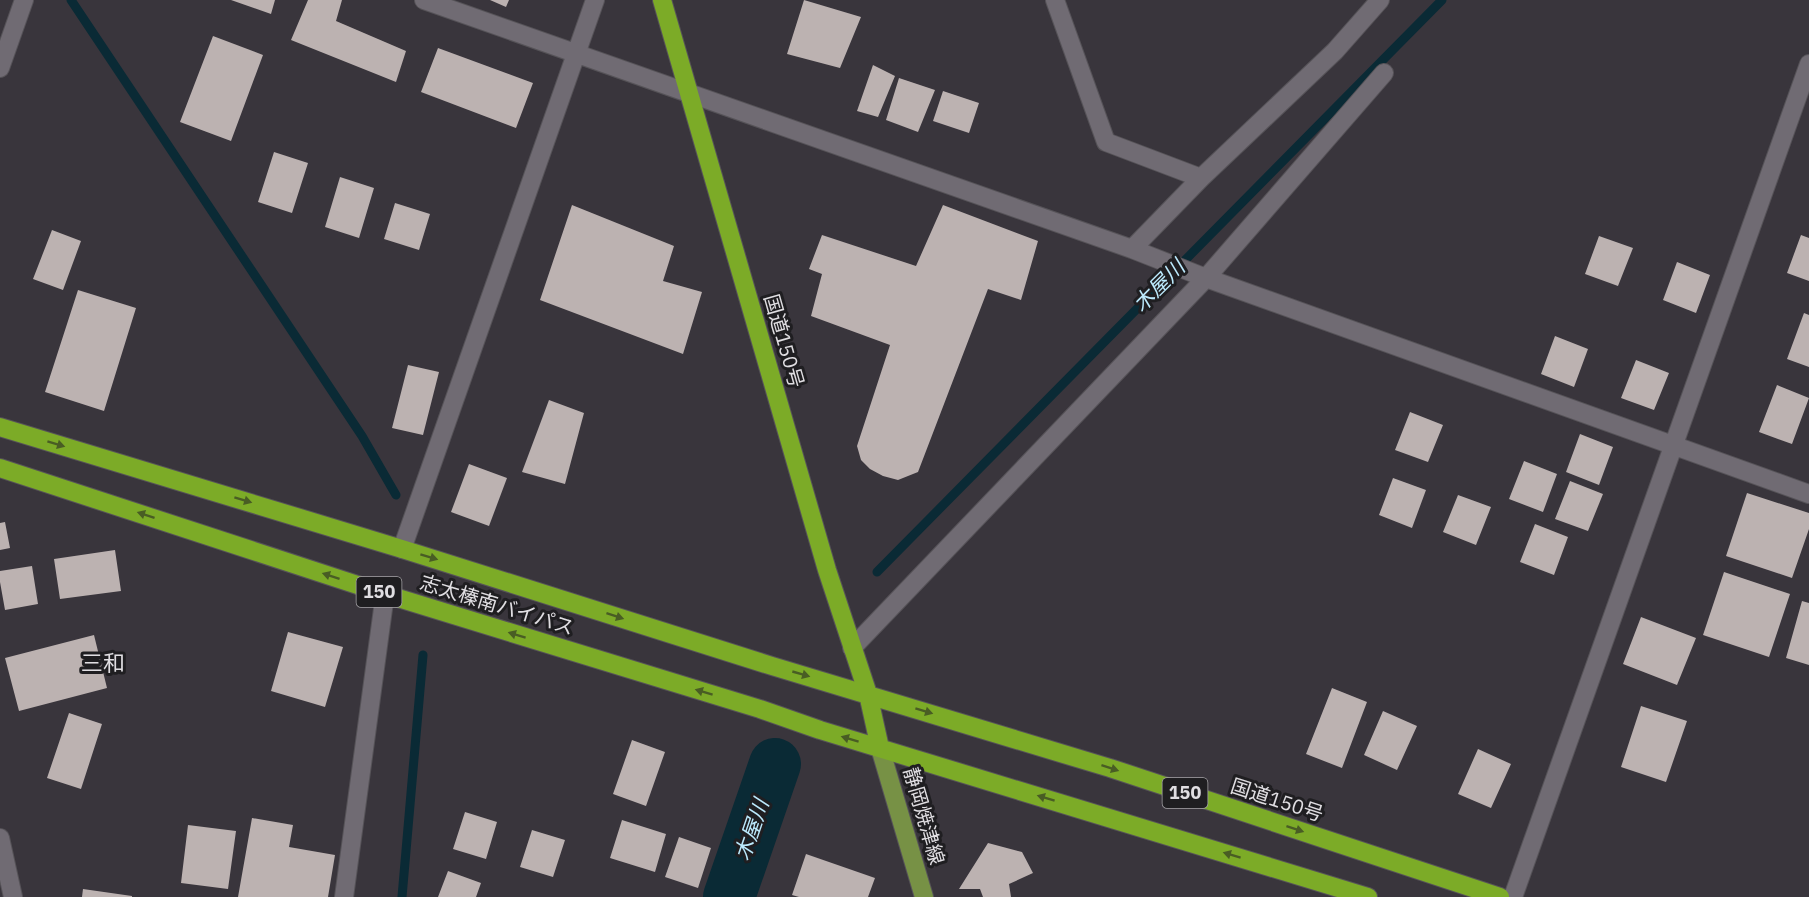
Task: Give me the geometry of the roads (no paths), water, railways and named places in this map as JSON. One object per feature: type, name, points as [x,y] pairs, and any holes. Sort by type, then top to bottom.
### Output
[{"type":"highway","name":"国道150号","points":[[662,0],[821,547],[868,694],[880,748]]},
{"type":"highway","name":"志太榛南バイパス","points":[[0,427],[868,694]]},
{"type":"highway","name":"志太榛南バイパス","points":[[0,468],[385,594],[880,748]]},
{"type":"highway","name":"国道150号","points":[[868,694],[1110,768],[1500,897]]},
{"type":"highway","name":"150","points":[[880,748],[1368,897]]},
{"type":"main road","name":"静岡焼津線","points":[[880,748],[924,897]]},
{"type":"street","points":[[0,68],[24,0]]},
{"type":"street","points":[[424,0],[1132,249],[1206,278],[1809,494]]},
{"type":"street","points":[[402,549],[595,0]]},
{"type":"street","points":[[1055,0],[1106,142],[1201,178]]},
{"type":"street","points":[[1132,249],[1201,178],[1335,51],[1380,0]]},
{"type":"street","points":[[1513,897],[1809,64]]},
{"type":"street","points":[[852,648],[1206,278],[1384,73]]},
{"type":"street","points":[[345,897],[385,594]]},
{"type":"street","points":[[0,838],[13,897]]},
{"type":"waterway","points":[[71,0],[362,436],[396,495]]},
{"type":"waterway","name":"木屋川","points":[[877,572],[1442,0]]},
{"type":"waterway","points":[[402,897],[423,655]]},
{"type":"waterway","name":"木屋川","points":[[729,897],[775,764]]},
{"type":"district","name":"三和","points":[[103,663]]}]
